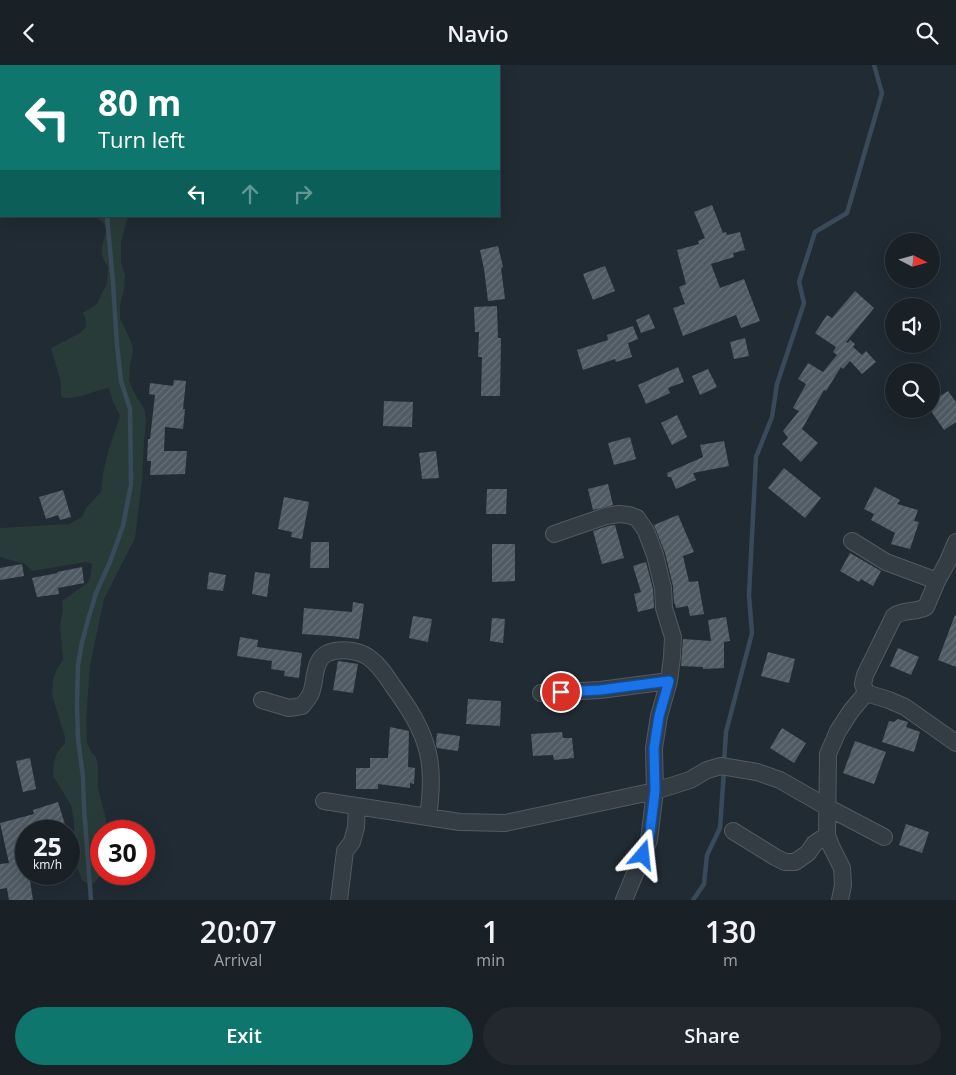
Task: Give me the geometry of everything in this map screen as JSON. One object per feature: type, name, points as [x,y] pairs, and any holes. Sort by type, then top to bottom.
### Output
[{"type":"street","points":[[554,534],[619,513],[637,518],[646,531],[655,555],[663,588],[664,608],[673,637],[669,681],[659,716],[654,748],[655,791],[649,840],[624,900]]},
{"type":"street","points":[[852,541],[886,562],[937,581]]},
{"type":"street","points":[[866,693],[863,683],[865,675],[894,616],[899,612],[920,611],[926,607],[956,542]]},
{"type":"street","points":[[262,700],[289,708],[302,706],[311,695],[318,662],[326,653],[340,650],[356,652],[368,657],[382,670],[410,709],[421,731],[428,754],[432,788],[428,817]]},
{"type":"street","points":[[541,693],[600,690],[669,681]]},
{"type":"street","points":[[866,693],[889,699],[905,707],[956,743]]},
{"type":"street","points":[[840,900],[843,885],[842,868],[826,835],[828,755],[838,731],[866,693]]},
{"type":"street","points":[[324,801],[460,822],[505,823],[655,791],[690,780],[707,770],[721,766],[757,772],[780,780],[884,837]]},
{"type":"street","points":[[338,900],[345,851],[352,842],[356,827],[357,806]]},
{"type":"street","points":[[733,831],[786,862],[795,862],[801,858],[808,853],[814,844],[826,835]]},
{"type":"shaded area","points":[[94,217],[128,217],[121,242],[121,263],[125,275],[120,305],[120,318],[132,344],[133,352],[129,380],[145,411],[146,422],[142,481],[135,538],[104,599],[90,665],[86,722],[87,742],[91,752],[96,757],[98,788],[106,820],[90,820],[90,885],[82,880],[80,875],[80,820],[74,820],[71,805],[53,776],[54,762],[57,753],[65,743],[65,737],[52,695],[53,680],[63,660],[60,625],[63,610],[62,601],[86,584],[90,579],[92,564],[86,562],[32,571],[25,564],[0,557],[0,528],[69,524],[82,517],[86,508],[101,492],[103,473],[109,449],[120,416],[109,388],[76,397],[64,398],[61,396],[61,382],[51,348],[80,333],[86,327],[83,313],[97,304],[107,283],[108,266],[102,254],[106,232],[102,222]]},
{"type":"building","points":[[712,205],[723,233],[726,232],[727,235],[740,232],[745,250],[733,253],[734,257],[711,264],[720,288],[744,279],[760,321],[741,328],[736,315],[683,336],[673,308],[685,304],[679,287],[686,284],[677,250],[699,244],[698,241],[705,238],[694,212]]},
{"type":"building","points":[[498,246],[503,267],[501,268],[505,299],[488,301],[480,250]]},
{"type":"building","points":[[605,266],[615,291],[593,300],[583,274]]},
{"type":"building","points":[[855,291],[874,308],[846,342],[848,343],[850,340],[855,344],[853,347],[862,355],[866,351],[876,362],[862,374],[850,361],[843,369],[841,367],[826,391],[824,390],[802,429],[818,443],[801,462],[782,444],[788,438],[783,431],[799,411],[793,408],[806,384],[798,379],[808,363],[823,372],[837,355],[833,352],[836,347],[815,333],[827,315],[832,318]]},
{"type":"building","points":[[497,306],[498,338],[501,338],[500,396],[481,396],[482,357],[478,357],[479,332],[475,332],[474,307]]},
{"type":"building","points":[[649,314],[655,328],[641,333],[636,320]]},
{"type":"building","points":[[633,326],[638,339],[628,343],[632,357],[616,362],[615,359],[583,370],[577,350],[608,340],[607,335]]},
{"type":"building","points":[[745,338],[749,356],[734,359],[730,342]]},
{"type":"building","points":[[678,367],[684,382],[668,388],[670,393],[646,404],[638,385]]},
{"type":"building","points":[[708,369],[717,387],[700,395],[692,376]]},
{"type":"building","points":[[174,380],[186,381],[183,429],[165,427],[164,451],[187,451],[185,474],[150,475],[151,461],[147,461],[148,439],[150,439],[155,395],[149,394],[150,383],[173,386]]},
{"type":"building","points":[[948,391],[956,402],[956,422],[944,430],[936,418],[940,418],[940,396]]},
{"type":"building","points":[[384,401],[413,402],[412,427],[383,426]]},
{"type":"building","points":[[677,415],[687,437],[672,445],[661,423]]},
{"type":"building","points":[[630,437],[636,459],[614,465],[608,443]]},
{"type":"building","points":[[724,441],[729,466],[693,473],[696,480],[676,489],[671,477],[668,477],[667,473],[703,457],[700,445]]},
{"type":"building","points":[[436,451],[439,478],[422,479],[419,453]]},
{"type":"building","points":[[784,468],[821,498],[805,518],[768,488]]},
{"type":"building","points":[[608,484],[613,505],[593,510],[588,489]]},
{"type":"building","points":[[875,487],[900,500],[897,504],[918,510],[914,521],[919,522],[910,549],[891,544],[895,533],[871,520],[874,514],[864,509]]},
{"type":"building","points":[[487,489],[507,489],[506,514],[486,514]]},
{"type":"building","points":[[63,490],[71,517],[60,520],[58,515],[46,519],[39,497]]},
{"type":"building","points":[[284,497],[309,502],[302,539],[291,537],[292,532],[278,529]]},
{"type":"building","points":[[678,515],[694,552],[683,556],[689,582],[698,581],[704,614],[690,616],[688,606],[676,608],[674,604],[673,586],[665,553],[654,525]]},
{"type":"building","points":[[615,525],[624,558],[602,564],[593,531]]},
{"type":"building","points":[[311,542],[329,542],[329,568],[310,568]]},
{"type":"building","points":[[492,544],[515,544],[515,581],[492,582]]},
{"type":"building","points":[[850,553],[881,571],[873,586],[861,579],[859,582],[840,571]]},
{"type":"building","points":[[646,562],[653,589],[654,608],[638,612],[634,594],[641,592],[633,566]]},
{"type":"building","points":[[22,564],[24,576],[0,580],[0,568]]},
{"type":"building","points":[[82,567],[84,583],[58,588],[59,594],[37,597],[32,578]]},
{"type":"building","points":[[209,572],[226,575],[223,591],[207,589]]},
{"type":"building","points":[[255,572],[270,574],[267,597],[252,594]]},
{"type":"building","points":[[353,602],[364,604],[359,639],[302,634],[304,608],[352,612]]},
{"type":"building","points":[[413,616],[432,619],[428,642],[409,638]]},
{"type":"building","points":[[956,616],[956,667],[938,660]]},
{"type":"building","points":[[726,617],[730,641],[724,642],[724,668],[703,669],[703,667],[681,666],[683,639],[711,641],[708,620]]},
{"type":"building","points":[[492,618],[505,619],[503,643],[490,641]]},
{"type":"building","points":[[240,637],[258,640],[257,647],[302,653],[299,678],[284,676],[285,671],[271,669],[272,661],[237,656]]},
{"type":"building","points":[[898,648],[919,657],[911,675],[890,666]]},
{"type":"building","points":[[768,652],[795,659],[789,683],[761,676]]},
{"type":"building","points":[[338,661],[358,664],[353,693],[333,690]]},
{"type":"building","points":[[468,699],[501,701],[500,726],[466,724]]},
{"type":"building","points":[[898,719],[908,722],[906,727],[920,732],[914,752],[882,742],[889,721],[894,722]]},
{"type":"building","points":[[390,727],[409,731],[408,767],[415,768],[414,784],[410,783],[410,788],[378,784],[378,789],[356,789],[356,768],[370,768],[370,758],[388,758]]},
{"type":"building","points":[[782,728],[806,743],[794,763],[770,748]]},
{"type":"building","points":[[562,732],[563,738],[572,738],[574,758],[554,760],[553,755],[533,756],[531,734]]},
{"type":"building","points":[[437,733],[460,736],[458,751],[437,748]]},
{"type":"building","points":[[855,741],[886,752],[874,784],[843,773]]},
{"type":"building","points":[[30,758],[36,789],[23,792],[16,761]]},
{"type":"building","points":[[58,802],[64,820],[15,820],[15,885],[31,885],[33,900],[9,900],[7,888],[0,889],[0,864],[9,863],[0,823],[34,814],[33,810]]},
{"type":"building","points":[[906,824],[929,832],[922,853],[899,845]]},
{"type":"waterway","points":[[724,763],[726,732],[752,633],[749,595],[756,457],[772,417],[777,384],[804,303],[799,282],[815,232],[847,213],[882,93],[874,65]]},
{"type":"waterway","points":[[91,900],[83,777],[78,739],[78,665],[82,642],[96,593],[123,526],[131,484],[130,409],[121,381],[107,217]]},
{"type":"waterway","points":[[693,900],[704,884],[707,855],[720,828],[724,770]]},
{"type":"route","points":[[561,692],[600,690],[669,681],[659,716],[654,748],[655,791],[649,840],[643,855]]}]
